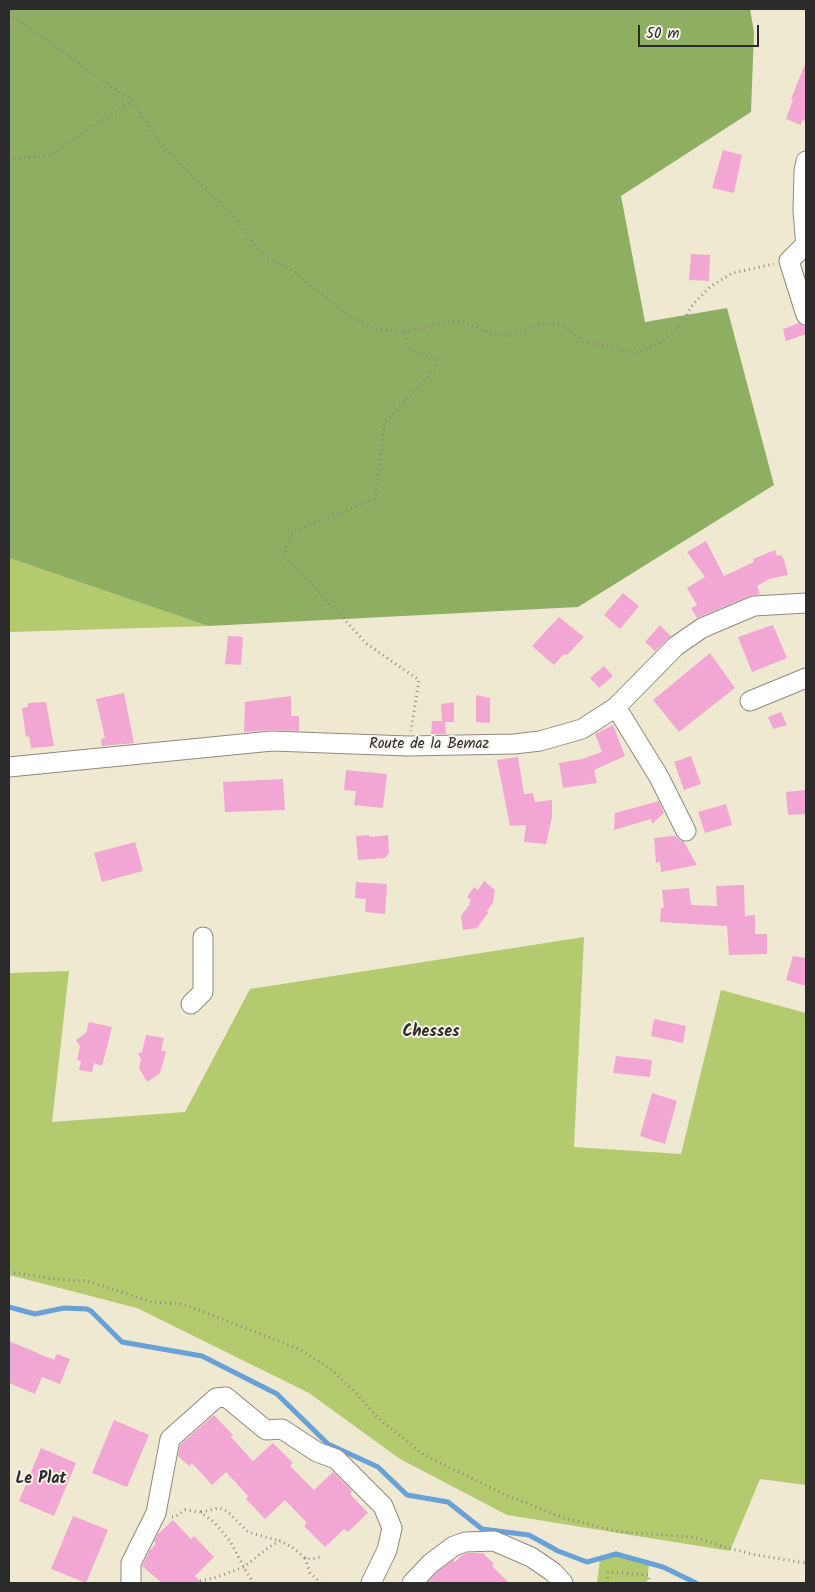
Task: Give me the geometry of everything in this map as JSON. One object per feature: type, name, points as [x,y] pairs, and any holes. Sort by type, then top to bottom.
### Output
[{"type":"street","points":[[806,161],[803,211],[806,246],[789,261],[806,315]]},
{"type":"street","name":"Route de la Bemaz","points":[[9,767],[272,741],[408,746],[514,744],[540,741],[582,729],[616,708],[676,646],[702,628],[754,606],[806,603]]},
{"type":"street","points":[[750,701],[806,678]]},
{"type":"street","points":[[616,708],[659,777],[686,831]]},
{"type":"street","points":[[191,1004],[203,992],[203,937]]},
{"type":"street","points":[[131,1583],[131,1564],[156,1513],[170,1439],[216,1398],[226,1397],[266,1430],[282,1429],[317,1452],[336,1460],[383,1506],[392,1528],[387,1550],[371,1583]]},
{"type":"street","points":[[412,1583],[432,1563],[454,1546],[465,1542],[494,1541],[531,1557],[553,1572],[563,1583]]},
{"type":"path","points":[[9,14],[132,100],[162,146],[229,211],[262,255],[296,273],[347,315],[374,328],[404,332],[449,322],[463,322],[494,335],[511,335],[545,323],[562,325],[585,342],[638,353],[663,342],[681,325],[693,304],[710,287],[732,273],[789,261]]},
{"type":"path","points":[[9,159],[49,156],[132,100]]},
{"type":"path","points":[[404,332],[410,350],[436,358],[435,369],[385,422],[374,499],[292,532],[284,555],[367,644],[419,680],[408,746]]},
{"type":"path","points":[[9,1272],[55,1279],[87,1281],[152,1302],[183,1304],[300,1349],[332,1370],[356,1392],[378,1418],[424,1455],[506,1495],[564,1518],[622,1532],[694,1537],[756,1555],[806,1563]]},
{"type":"path","points":[[156,1513],[175,1518],[185,1510],[200,1512],[219,1508],[228,1511],[248,1532],[280,1541],[292,1547],[305,1558],[311,1560],[320,1557]]},
{"type":"path","points":[[200,1512],[214,1522],[230,1541],[254,1583]]},
{"type":"path","points":[[200,1581],[244,1567],[269,1547],[280,1541]]},
{"type":"path","points":[[305,1558],[310,1573],[321,1583]]},
{"type":"path","points":[[607,1583],[608,1572],[649,1575],[648,1583]]},
{"type":"green space","points":[[9,9],[750,9],[754,32],[751,112],[621,196],[645,322],[727,308],[774,485],[578,607],[208,626],[9,558]]},
{"type":"green space","points":[[9,558],[208,626],[9,632]]},
{"type":"green space","points":[[584,937],[574,1147],[681,1154],[721,990],[806,1013],[806,1485],[760,1479],[730,1551],[507,1515],[400,1459],[309,1393],[137,1308],[9,1275],[9,973],[69,971],[52,1122],[185,1112],[250,989]]},
{"type":"green space","points":[[616,1554],[649,1563],[647,1583],[597,1583],[600,1559]]},
{"type":"building","points":[[806,62],[806,121],[802,120],[801,125],[786,119],[793,100],[791,99]]},
{"type":"building","points":[[723,150],[742,155],[734,193],[712,188]]},
{"type":"building","points":[[691,254],[710,255],[709,281],[689,280]]},
{"type":"building","points":[[799,323],[806,326],[806,334],[786,341],[783,329]]},
{"type":"building","points":[[706,541],[724,576],[754,562],[753,559],[775,550],[777,556],[781,555],[784,560],[788,575],[769,579],[757,586],[760,594],[750,596],[697,618],[691,608],[697,605],[687,588],[705,577],[687,552]]},
{"type":"building","points":[[623,593],[639,606],[620,629],[604,615]]},
{"type":"building","points":[[559,617],[584,637],[567,655],[564,654],[554,665],[532,646]]},
{"type":"building","points":[[660,625],[671,636],[655,651],[645,642]]},
{"type":"building","points":[[773,625],[787,658],[752,672],[738,637]]},
{"type":"building","points":[[228,636],[243,637],[241,665],[225,664]]},
{"type":"building","points":[[710,653],[735,688],[679,732],[653,700]]},
{"type":"building","points":[[604,666],[613,676],[599,688],[590,678]]},
{"type":"building","points":[[124,693],[134,743],[102,746],[101,739],[105,738],[96,699]]},
{"type":"building","points":[[476,695],[490,698],[490,723],[476,722]]},
{"type":"building","points":[[291,696],[291,716],[299,716],[299,731],[271,730],[244,732],[245,702]]},
{"type":"building","points":[[46,702],[54,746],[31,748],[29,736],[26,737],[22,708],[28,707],[28,703]]},
{"type":"building","points":[[454,702],[454,722],[445,722],[446,734],[431,734],[432,721],[442,721],[441,704]]},
{"type":"building","points":[[781,712],[787,725],[773,729],[768,717]]},
{"type":"building","points":[[613,725],[625,756],[594,770],[597,783],[563,788],[559,763],[582,759],[602,752],[595,734]]},
{"type":"building","points":[[691,756],[701,784],[684,790],[674,762]]},
{"type":"building","points":[[518,757],[524,794],[533,793],[535,802],[552,800],[552,817],[546,844],[524,842],[526,825],[510,826],[497,760]]},
{"type":"building","points":[[346,770],[387,774],[383,808],[354,805],[356,791],[344,790]]},
{"type":"building","points":[[283,779],[285,810],[225,812],[223,782]]},
{"type":"building","points":[[806,790],[806,814],[788,815],[786,792]]},
{"type":"building","points":[[659,801],[664,813],[652,824],[651,819],[614,830],[615,813]]},
{"type":"building","points":[[726,804],[732,825],[705,833],[698,812]]},
{"type":"building","points":[[369,835],[370,837],[388,835],[389,853],[385,858],[358,860],[356,836]]},
{"type":"building","points":[[676,836],[684,842],[697,865],[661,872],[660,862],[656,863],[654,838]]},
{"type":"building","points":[[135,842],[143,871],[102,882],[94,853]]},
{"type":"building","points":[[484,881],[495,890],[493,903],[477,928],[463,930],[461,916],[471,900],[467,897],[474,887],[478,890]]},
{"type":"building","points":[[356,882],[387,884],[385,914],[365,912],[366,899],[355,898]]},
{"type":"building","points":[[744,885],[745,916],[755,915],[755,934],[767,934],[767,954],[729,955],[727,926],[660,922],[661,908],[664,908],[662,890],[689,888],[691,905],[717,906],[716,886]]},
{"type":"building","points":[[793,956],[806,958],[806,986],[786,980]]},
{"type":"building","points":[[654,1019],[686,1026],[683,1043],[651,1036]]},
{"type":"building","points":[[89,1022],[112,1027],[102,1066],[94,1063],[92,1072],[79,1070],[81,1061],[77,1060],[80,1046],[76,1040],[86,1033]]},
{"type":"building","points":[[146,1035],[164,1038],[161,1050],[166,1052],[160,1073],[147,1082],[139,1068],[141,1058],[138,1054],[142,1052]]},
{"type":"building","points":[[616,1056],[652,1060],[650,1077],[613,1073]]},
{"type":"building","points":[[652,1093],[677,1101],[665,1144],[640,1136]]},
{"type":"building","points":[[9,1341],[54,1360],[57,1354],[70,1359],[60,1384],[42,1377],[35,1394],[9,1383]]},
{"type":"building","points":[[214,1415],[233,1435],[231,1437],[253,1461],[273,1443],[293,1463],[290,1466],[314,1490],[333,1472],[352,1491],[350,1494],[368,1513],[348,1532],[344,1529],[325,1547],[304,1526],[307,1523],[285,1500],[265,1519],[246,1499],[248,1496],[226,1472],[212,1485],[192,1463],[189,1466],[178,1456],[180,1445]]},
{"type":"building","points":[[114,1420],[149,1435],[127,1487],[92,1473]]},
{"type":"building","points":[[41,1448],[76,1463],[54,1516],[19,1501]]},
{"type":"building","points":[[73,1516],[108,1530],[86,1583],[51,1569]]},
{"type":"building","points":[[173,1520],[191,1539],[194,1536],[214,1557],[195,1576],[202,1583],[162,1583],[142,1566],[150,1550],[156,1544],[154,1541],[158,1534]]},
{"type":"building","points":[[467,1553],[483,1553],[494,1564],[492,1566],[509,1583],[427,1583],[438,1571]]},
{"type":"waterway","points":[[9,1307],[35,1314],[64,1308],[87,1309],[122,1342],[202,1356],[277,1394],[328,1444],[378,1467],[407,1495],[448,1502],[482,1529],[529,1535],[558,1551],[587,1562],[616,1554],[663,1567],[696,1583]]},
{"type":"district","name":"Chesses","points":[[431,1033]]},
{"type":"district","name":"Le Plat","points":[[41,1480]]}]
